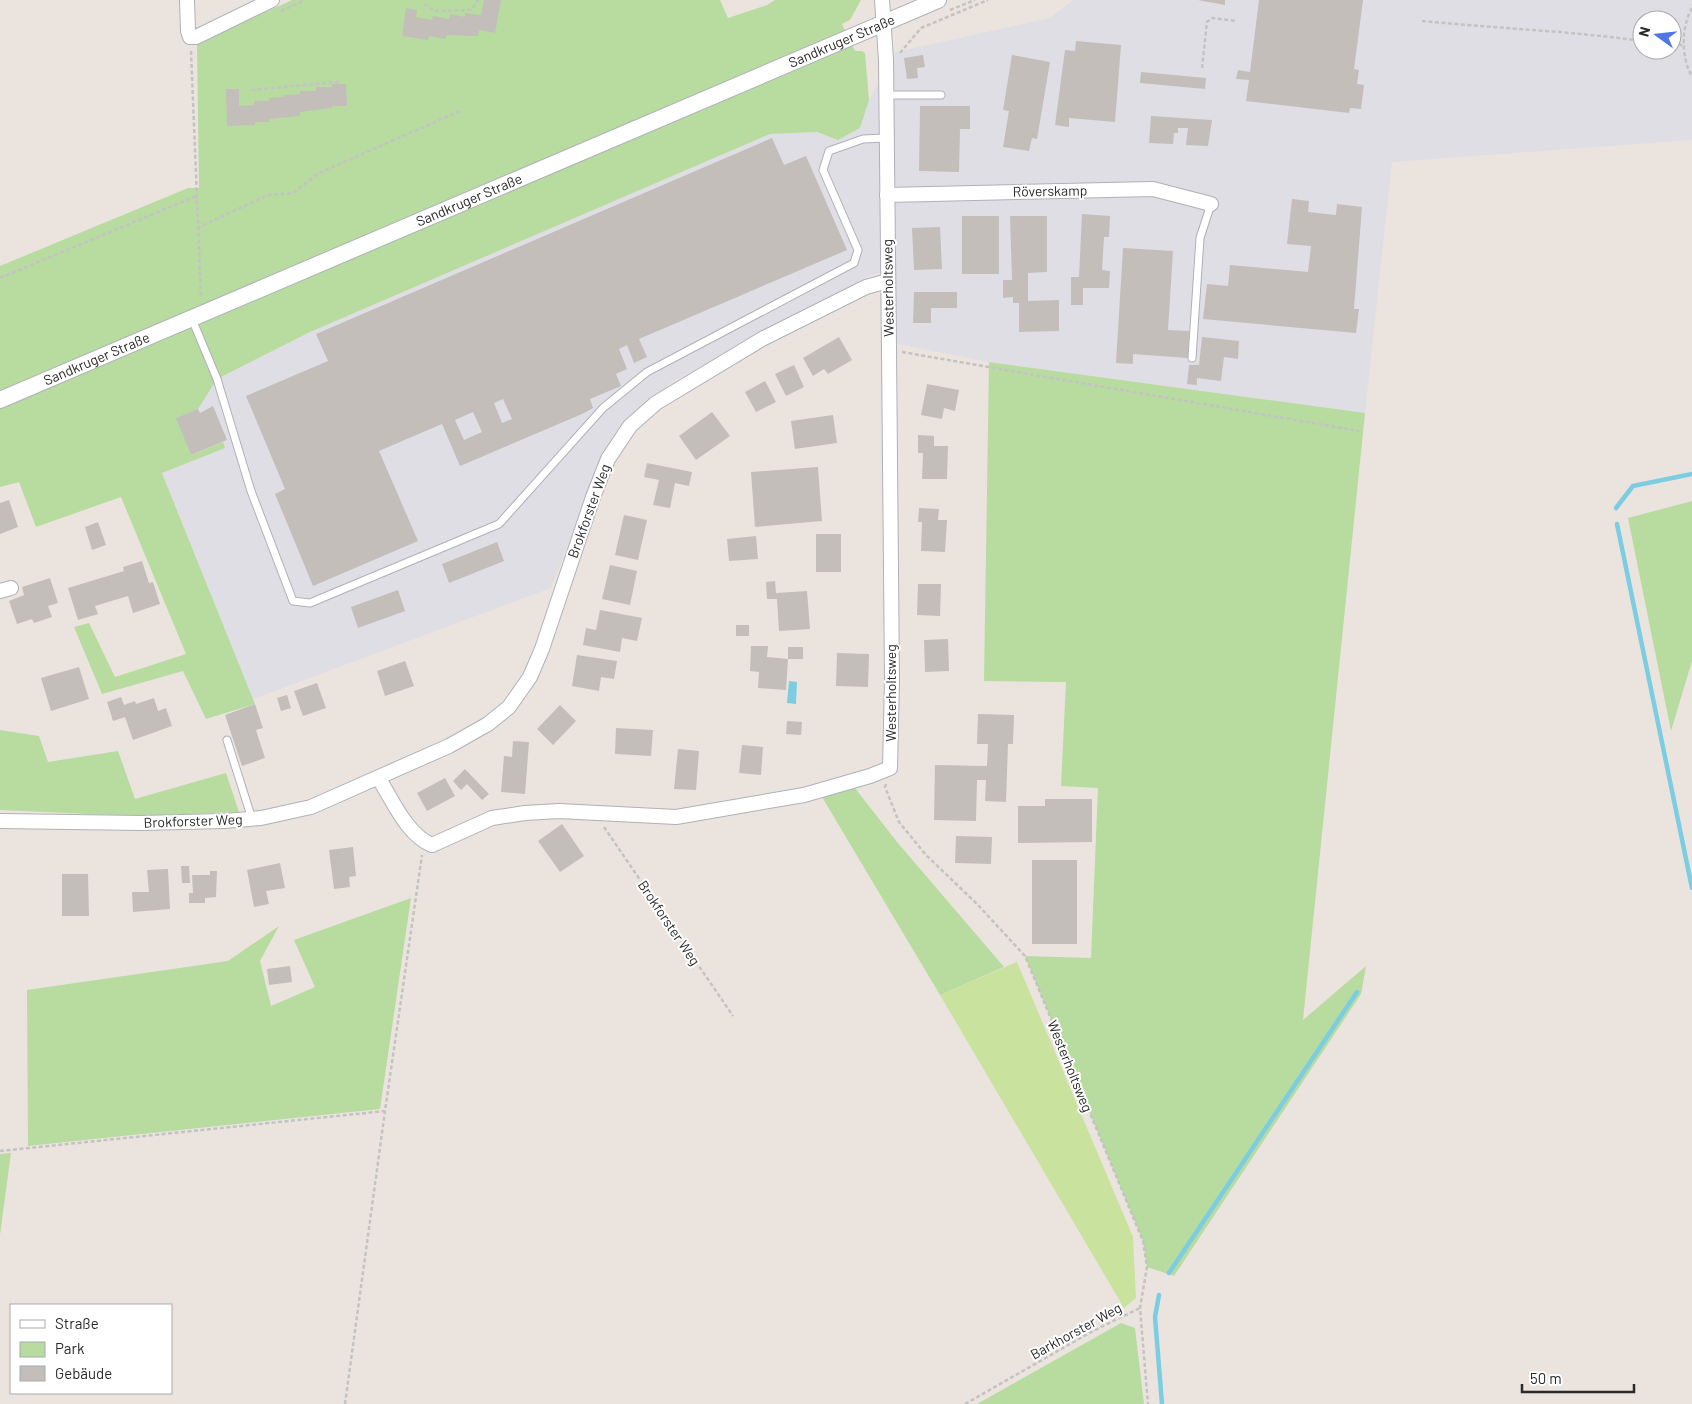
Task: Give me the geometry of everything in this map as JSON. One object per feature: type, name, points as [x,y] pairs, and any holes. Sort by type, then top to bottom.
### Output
[{"type":"street","points":[[187,0],[188,31],[190,37],[196,37],[272,0]]},
{"type":"street","name":"Westerholtsweg","points":[[882,0],[886,60],[892,681],[890,768]]},
{"type":"street","name":"Sandkruger Straße","points":[[0,400],[938,0]]},
{"type":"street","name":"Röverskamp","points":[[887,196],[1153,189],[1211,204]]},
{"type":"street","name":"Brokforster Weg","points":[[0,821],[141,823],[252,819],[311,807],[379,779],[449,746],[488,724],[509,707],[522,690],[542,649],[592,497],[608,459],[630,426],[656,403],[762,339],[866,287],[888,282]]},
{"type":"street","points":[[379,779],[409,827],[424,842],[432,845],[492,818],[525,813],[585,811],[676,817],[804,795],[870,776],[890,768]]},
{"type":"lane","points":[[886,95],[941,95]]},
{"type":"lane","points":[[198,315],[251,491],[292,601],[310,603],[499,524],[603,408],[647,372],[854,263],[858,250],[822,170],[829,151],[863,140],[886,138]]},
{"type":"lane","points":[[1192,358],[1200,238],[1211,204]]},
{"type":"lane","points":[[227,740],[252,819]]},
{"type":"path","points":[[424,4],[434,11],[472,10],[478,0]]},
{"type":"path","points":[[886,60],[897,56],[921,28],[988,0]]},
{"type":"path","points":[[1692,8],[1688,14],[1683,45],[1692,77]]},
{"type":"path","points":[[1202,68],[1207,22],[1212,18],[1236,21]]},
{"type":"path","points":[[1422,21],[1534,32],[1571,32],[1632,40]]},
{"type":"path","points":[[190,37],[201,304],[198,315]]},
{"type":"path","points":[[251,90],[339,82]]},
{"type":"path","points":[[197,228],[268,195],[293,192],[319,173],[460,111]]},
{"type":"path","points":[[0,278],[196,196]]},
{"type":"path","points":[[889,350],[1359,431]]},
{"type":"path","name":"Westerholtsweg","points":[[890,768],[886,787],[899,822],[926,855],[978,905],[1025,956],[1143,1241],[1147,1267],[1140,1308]]},
{"type":"path","name":"Brokforster Weg","points":[[606,831],[733,1016]]},
{"type":"path","points":[[345,1404],[424,842]]},
{"type":"path","points":[[0,1150],[385,1111]]},
{"type":"path","name":"Barkhorster Weg","points":[[965,1404],[1091,1332],[1140,1308],[1148,1404]]},
{"type":"shaded area","points":[[1073,0],[1692,0],[1692,140],[1392,162],[1365,413],[989,362],[893,343],[890,271],[870,275],[672,382],[632,416],[603,455],[551,588],[253,699],[162,472],[225,447],[222,442],[191,455],[176,418],[217,379],[310,332],[770,134],[817,132],[838,140],[860,128],[869,100],[896,52],[1050,18]]},
{"type":"green space","points":[[292,0],[720,0],[728,18],[767,5],[775,0],[861,0],[850,20],[842,24],[855,51],[865,53],[869,100],[860,128],[838,140],[817,132],[770,134],[310,332],[217,379],[198,409],[177,418],[191,455],[223,442],[225,448],[162,473],[255,704],[206,719],[183,671],[102,694],[74,627],[89,623],[115,677],[186,654],[121,497],[36,527],[19,482],[0,487],[0,266],[188,188],[199,188],[197,44]]},
{"type":"green space","points":[[989,362],[1365,413],[1303,1020],[1366,966],[1361,994],[1174,1276],[1147,1267],[1143,1241],[1025,956],[1091,958],[1098,788],[1061,786],[1066,682],[984,681]]},
{"type":"green space","points":[[1692,501],[1692,661],[1671,731],[1628,518]]},
{"type":"green space","points":[[0,730],[39,736],[48,762],[118,751],[135,799],[226,773],[239,812],[134,816],[0,810]]},
{"type":"green space","points":[[851,783],[897,842],[1004,967],[940,995],[822,797]]},
{"type":"green space","points":[[411,898],[380,1109],[28,1146],[27,990],[228,961],[279,926],[260,961],[271,1006],[315,987],[294,940]]},
{"type":"green space","points":[[1017,962],[1133,1237],[1136,1298],[1124,1308],[940,995]]},
{"type":"green space","points":[[11,1153],[0,1235],[0,1154]]},
{"type":"green space","points":[[1121,1323],[1135,1328],[1144,1404],[977,1404]]},
{"type":"water","points":[[789,681],[797,682],[796,704],[787,703]]},
{"type":"building","points":[[484,0],[501,0],[495,33],[479,30],[478,36],[446,35],[446,39],[429,36],[428,40],[402,36],[406,8],[417,10],[416,17],[432,20],[433,16],[449,19],[450,14],[465,17],[465,13],[481,15]]},
{"type":"building","points":[[1198,0],[1225,0],[1225,5]]},
{"type":"building","points":[[1259,0],[1363,0],[1354,69],[1359,70],[1357,84],[1364,85],[1361,109],[1350,108],[1349,113],[1246,101],[1249,80],[1236,79],[1238,70],[1250,72]]},
{"type":"building","points":[[1076,41],[1121,45],[1115,122],[1069,118],[1069,127],[1055,125],[1065,50],[1075,51]]},
{"type":"building","points":[[923,55],[925,67],[917,68],[918,78],[907,79],[904,58]]},
{"type":"building","points":[[1012,55],[1050,62],[1037,139],[1032,138],[1029,151],[1003,147],[1009,111],[1003,110]]},
{"type":"building","points":[[1141,72],[1206,78],[1205,89],[1140,83]]},
{"type":"building","points":[[332,84],[346,84],[347,106],[332,106],[332,108],[300,112],[300,116],[269,119],[270,122],[255,122],[255,125],[227,126],[226,89],[239,89],[239,106],[254,105],[254,101],[269,101],[269,98],[284,97],[284,95],[300,94],[300,91],[316,91],[316,87],[332,87]]},
{"type":"building","points":[[920,106],[970,106],[970,129],[960,129],[959,172],[919,171]]},
{"type":"building","points":[[1151,116],[1212,120],[1208,146],[1186,145],[1188,128],[1178,128],[1178,133],[1174,133],[1173,144],[1149,143]]},
{"type":"building","points":[[772,138],[784,165],[806,156],[847,250],[639,339],[647,357],[634,363],[627,345],[619,349],[627,369],[616,374],[621,386],[590,399],[593,408],[582,414],[460,466],[442,424],[379,451],[418,541],[313,586],[275,494],[285,489],[246,396],[328,361],[316,334]],"holes":[[[503,399],[512,419],[502,423],[494,403]],[[473,412],[482,432],[464,440],[455,420]]]},
{"type":"building","points":[[1292,199],[1309,201],[1308,212],[1336,215],[1337,204],[1362,207],[1354,309],[1359,309],[1356,333],[1203,319],[1207,284],[1228,286],[1230,265],[1308,272],[1311,246],[1287,244]]},
{"type":"building","points":[[1082,214],[1110,216],[1109,237],[1104,237],[1102,270],[1110,271],[1109,288],[1083,288],[1083,305],[1071,305],[1071,277],[1079,277]]},
{"type":"building","points":[[962,216],[999,216],[999,274],[962,274]]},
{"type":"building","points":[[1010,216],[1047,216],[1047,272],[1028,273],[1028,301],[1059,300],[1059,331],[1019,332],[1019,303],[1013,303],[1013,297],[1003,298],[1003,280],[1012,280]]},
{"type":"building","points":[[940,227],[942,269],[914,270],[912,228]]},
{"type":"building","points":[[1123,248],[1173,251],[1168,330],[1189,331],[1188,358],[1133,354],[1133,364],[1116,363]]},
{"type":"building","points":[[914,292],[957,292],[957,308],[931,308],[931,323],[913,323]]},
{"type":"building","points":[[839,337],[852,360],[828,374],[824,369],[813,376],[803,358]]},
{"type":"building","points":[[1202,337],[1239,341],[1238,359],[1224,357],[1221,381],[1197,378],[1197,385],[1187,384],[1189,365],[1199,365]]},
{"type":"building","points":[[794,365],[804,387],[786,396],[775,374]]},
{"type":"building","points":[[765,381],[776,402],[756,412],[745,392]]},
{"type":"building","points":[[927,384],[959,390],[955,411],[944,408],[942,419],[921,415]]},
{"type":"building","points":[[213,406],[227,440],[191,455],[176,418],[198,409],[200,413]]},
{"type":"building","points":[[712,412],[730,436],[696,460],[679,436]]},
{"type":"building","points":[[833,415],[837,443],[795,449],[791,421]]},
{"type":"building","points":[[918,435],[934,436],[934,446],[948,446],[947,479],[922,479],[923,453],[918,453]]},
{"type":"building","points":[[647,463],[692,472],[689,486],[675,483],[670,508],[653,505],[659,480],[644,477]]},
{"type":"building","points":[[818,467],[822,521],[755,527],[751,472]]},
{"type":"building","points":[[9,500],[18,527],[0,534],[0,503]]},
{"type":"building","points":[[919,508],[939,509],[938,520],[947,520],[945,552],[921,551],[922,522],[918,522]]},
{"type":"building","points":[[624,515],[647,520],[638,560],[615,555]]},
{"type":"building","points":[[98,522],[106,545],[92,550],[85,527]]},
{"type":"building","points":[[816,534],[841,534],[841,572],[816,572]]},
{"type":"building","points":[[756,536],[758,559],[729,561],[727,539]]},
{"type":"building","points":[[497,542],[504,561],[449,583],[442,564]]},
{"type":"building","points":[[142,561],[149,583],[153,582],[160,604],[133,613],[128,596],[95,606],[98,614],[78,620],[68,588],[124,571],[123,567]]},
{"type":"building","points":[[610,565],[637,571],[630,605],[602,599]]},
{"type":"building","points":[[50,578],[58,603],[48,606],[52,617],[34,623],[32,619],[17,624],[9,601],[24,595],[22,587]]},
{"type":"building","points":[[775,581],[776,593],[807,591],[810,629],[779,631],[777,599],[767,599],[766,582]]},
{"type":"building","points":[[918,584],[941,584],[940,616],[917,615]]},
{"type":"building","points":[[398,590],[405,611],[358,628],[351,607]]},
{"type":"building","points":[[600,610],[642,618],[637,641],[622,638],[620,652],[583,645],[586,628],[596,630]]},
{"type":"building","points":[[736,625],[749,625],[749,636],[736,636]]},
{"type":"building","points":[[948,639],[949,671],[925,672],[924,640]]},
{"type":"building","points":[[751,646],[768,646],[767,657],[788,659],[786,690],[758,688],[759,672],[750,671]]},
{"type":"building","points":[[788,647],[803,647],[803,659],[788,659]]},
{"type":"building","points":[[837,653],[869,654],[868,687],[836,686]]},
{"type":"building","points":[[577,655],[617,661],[614,679],[601,677],[599,691],[572,686]]},
{"type":"building","points":[[405,661],[414,686],[385,696],[377,671]]},
{"type":"building","points":[[79,667],[89,699],[51,711],[41,678]]},
{"type":"building","points":[[317,683],[326,708],[303,716],[294,691]]},
{"type":"building","points":[[287,695],[291,708],[281,711],[277,698]]},
{"type":"building","points":[[121,697],[124,705],[135,701],[136,704],[154,698],[158,711],[166,708],[172,726],[133,740],[125,717],[113,721],[107,702]]},
{"type":"building","points":[[255,704],[263,728],[256,730],[265,758],[242,766],[225,715]]},
{"type":"building","points":[[560,705],[576,721],[553,745],[537,729]]},
{"type":"building","points":[[978,714],[1014,715],[1013,744],[1008,744],[1006,802],[985,801],[986,780],[977,780],[976,821],[934,820],[935,765],[987,766],[988,744],[977,744]]},
{"type":"building","points":[[787,721],[802,722],[801,735],[786,734]]},
{"type":"building","points":[[616,728],[653,730],[651,756],[615,754]]},
{"type":"building","points":[[513,741],[529,742],[525,794],[501,792],[504,756],[512,757]]},
{"type":"building","points":[[742,745],[763,747],[761,775],[739,773]]},
{"type":"building","points":[[678,749],[699,751],[696,790],[674,789]]},
{"type":"building","points":[[465,769],[489,794],[482,800],[467,784],[461,790],[453,781]]},
{"type":"building","points":[[445,778],[455,796],[427,811],[417,793]]},
{"type":"building","points":[[1045,799],[1092,799],[1092,842],[1018,843],[1018,806],[1045,806]]},
{"type":"building","points":[[562,824],[584,856],[560,872],[538,841]]},
{"type":"building","points":[[956,836],[992,837],[991,864],[955,863]]},
{"type":"building","points":[[353,847],[356,876],[349,877],[350,887],[334,889],[329,850]]},
{"type":"building","points":[[1032,860],[1077,860],[1077,944],[1032,944]]},
{"type":"building","points":[[280,863],[285,888],[266,891],[269,904],[254,907],[247,870]]},
{"type":"building","points":[[181,866],[189,866],[190,883],[182,883]]},
{"type":"building","points":[[168,869],[170,909],[133,912],[132,892],[149,892],[147,870]]},
{"type":"building","points":[[210,871],[217,871],[216,897],[205,898],[205,903],[189,903],[189,893],[193,893],[192,875],[210,875]]},
{"type":"building","points":[[62,874],[88,874],[89,916],[62,916]]},
{"type":"building","points":[[290,966],[292,982],[269,985],[267,969]]},
{"type":"waterway","points":[[1616,508],[1633,486],[1692,474]]},
{"type":"waterway","points":[[1617,524],[1692,888]]},
{"type":"waterway","points":[[1169,1273],[1357,992]]},
{"type":"waterway","points":[[1159,1295],[1155,1317],[1162,1404]]}]
